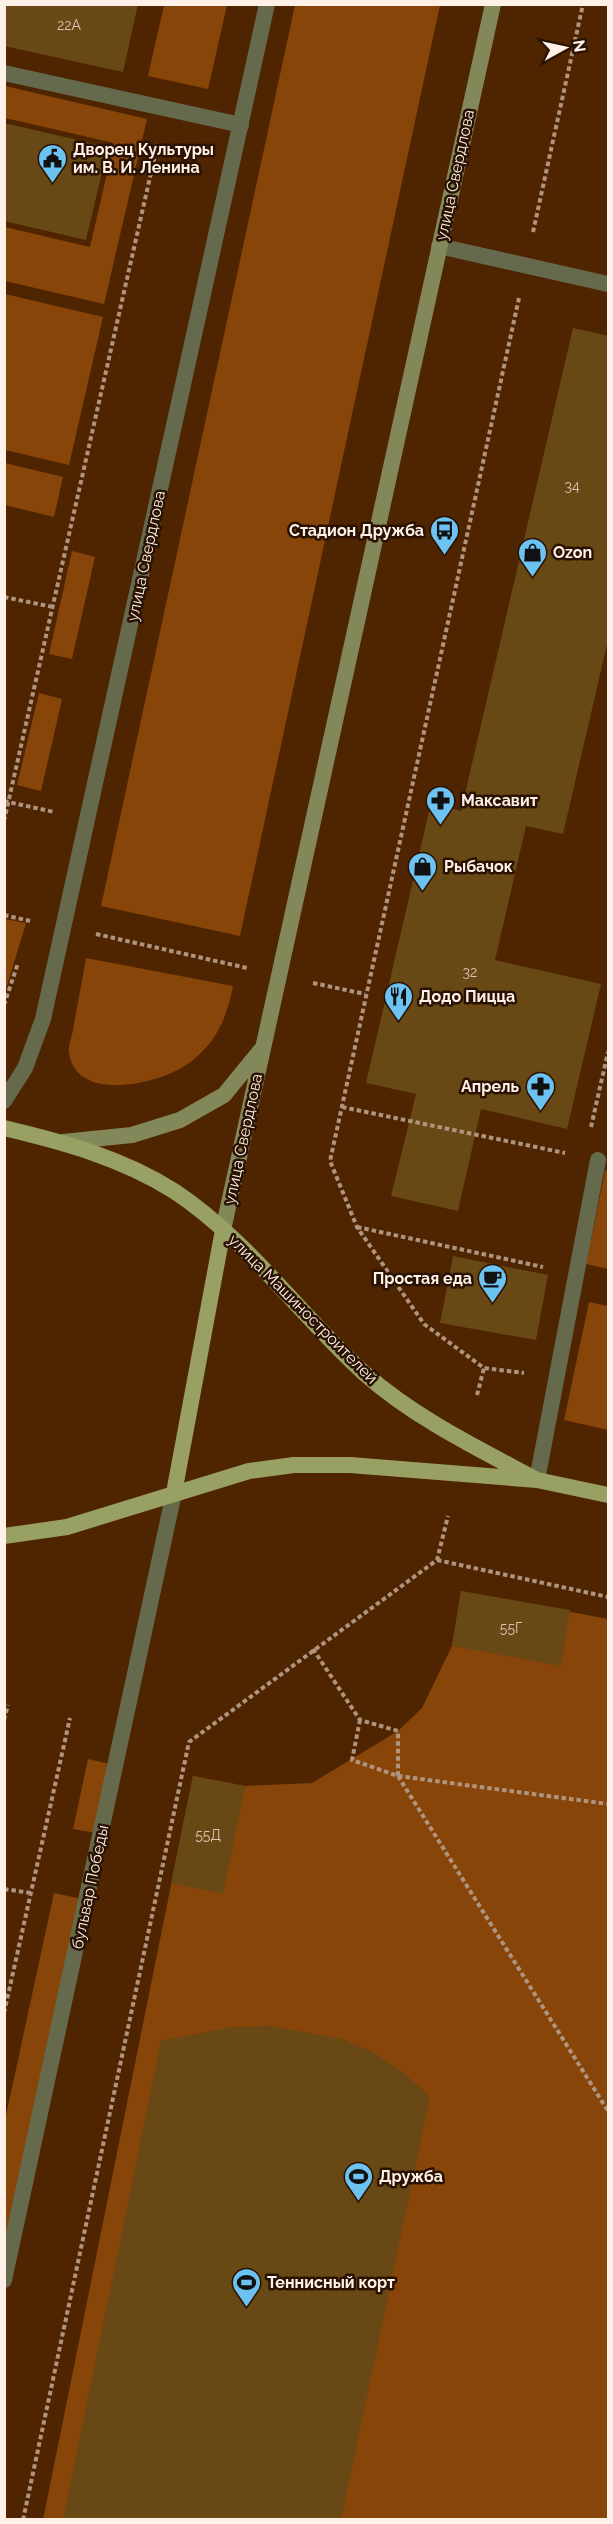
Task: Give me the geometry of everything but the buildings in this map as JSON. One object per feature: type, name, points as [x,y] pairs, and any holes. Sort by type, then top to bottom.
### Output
[{"type":"main road","name":"улица Свердлова","points":[[223,1230],[493,4]]},
{"type":"main road","name":"улица Свердлова","points":[[63,1142],[132,1135],[180,1120],[224,1095],[263,1048]]},
{"type":"main road","name":"улица Машиностроителей","points":[[4,1128],[63,1142],[126,1166],[174,1192],[223,1230],[364,1373],[414,1413],[537,1480]]},
{"type":"main road","points":[[174,1493],[223,1230]]},
{"type":"main road","name":"улица Машиностроителей","points":[[4,1536],[67,1527],[249,1471],[294,1465],[350,1465],[537,1480],[609,1495]]},
{"type":"street","name":"улица Свердлова","points":[[4,1101],[25,1068],[43,1019],[267,4]]},
{"type":"street","points":[[4,73],[241,125]]},
{"type":"street","points":[[439,246],[609,284]]},
{"type":"street","points":[[537,1480],[576,1274],[591,1158]]},
{"type":"street","name":"бульвар Победы","points":[[4,2280],[174,1493]]},
{"type":"path","points":[[556,1377],[484,1368],[424,1324],[357,1227],[330,1161],[583,4]]},
{"type":"path","points":[[4,821],[165,109]]},
{"type":"path","points":[[4,597],[53,607]]},
{"type":"path","points":[[7,802],[58,813]]},
{"type":"path","points":[[4,915],[365,994]]},
{"type":"path","points":[[342,1107],[591,1158],[609,1052]]},
{"type":"path","points":[[357,1227],[576,1274]]},
{"type":"path","points":[[477,1395],[484,1368]]},
{"type":"path","points":[[23,2520],[189,1742],[437,1560],[448,1516]]},
{"type":"path","points":[[437,1560],[609,1598]]},
{"type":"path","points":[[313,1649],[360,1720],[398,1731],[398,1776],[609,2111]]},
{"type":"path","points":[[4,1720],[8,1705]]},
{"type":"path","points":[[4,2013],[70,1718]]},
{"type":"path","points":[[360,1720],[352,1760],[398,1776],[609,1804]]},
{"type":"path","points":[[4,1889],[31,1893]]},
{"type":"shaded area","points":[[164,5],[227,5],[208,89],[148,76]]},
{"type":"shaded area","points":[[295,5],[440,5],[240,936],[101,906]]},
{"type":"shaded area","points":[[5,86],[147,119],[104,304],[5,281],[5,227],[90,247],[114,143],[5,118]]},
{"type":"shaded area","points":[[5,294],[103,317],[69,465],[5,450]]},
{"type":"shaded area","points":[[5,463],[63,477],[54,517],[5,505]]},
{"type":"shaded area","points":[[72,551],[95,557],[72,659],[49,654]]},
{"type":"shaded area","points":[[39,693],[62,699],[41,791],[17,785]]},
{"type":"shaded area","points":[[4,919],[26,923],[5,992]]},
{"type":"shaded area","points":[[86,958],[233,986],[228,1007],[215,1036],[193,1060],[164,1076],[124,1085],[104,1084],[87,1079],[75,1069],[69,1052]]},
{"type":"shaded area","points":[[608,1169],[608,1269],[586,1264],[605,1171]]},
{"type":"shaded area","points":[[589,1302],[608,1306],[608,1430],[564,1420]]},
{"type":"shaded area","name":"Дружба","points":[[461,1591],[608,1619],[608,2519],[43,2520],[193,1776],[245,1786],[312,1783],[398,1731],[422,1708],[452,1646]]},
{"type":"shaded area","points":[[88,1759],[110,1764],[96,1833],[73,1829]]},
{"type":"shaded area","points":[[54,1893],[82,1899],[5,2252],[5,2120]]},
{"type":"place","name":"Дворец Культуры им. В. И. Ленина","points":[[52,184]]},
{"type":"place","name":"Стадион Дружба","points":[[445,556]]},
{"type":"place","name":"Ozon","points":[[532,578]]},
{"type":"place","name":"Максавит","points":[[440,826]]},
{"type":"place","name":"Рыбачок","points":[[423,892]]},
{"type":"place","name":"Додо Пицца","points":[[398,1022]]},
{"type":"place","name":"Апрель","points":[[540,1112]]},
{"type":"place","name":"Простая еда","points":[[493,1304]]},
{"type":"place","name":"Дружба","points":[[358,2202]]},
{"type":"place","name":"Теннисный корт","points":[[246,2308]]}]
